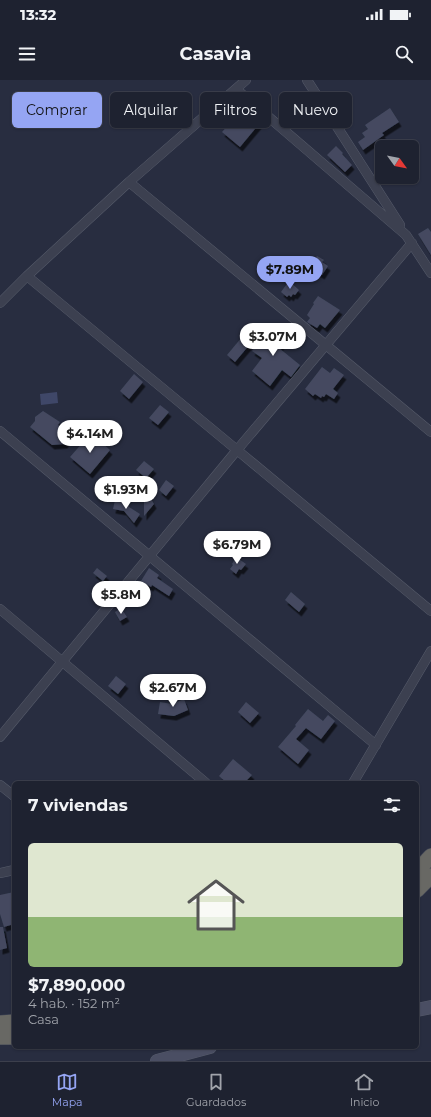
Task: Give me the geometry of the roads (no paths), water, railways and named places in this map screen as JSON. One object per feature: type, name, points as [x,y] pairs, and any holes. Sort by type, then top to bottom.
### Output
[{"type":"highway","points":[[419,869],[431,856]]},
{"type":"highway","points":[[419,888],[431,876]]},
{"type":"highway","points":[[0,1023],[12,1022]]},
{"type":"highway","points":[[0,1037],[12,1037]]},
{"type":"main road","points":[[419,1010],[431,1007]]},
{"type":"main road","points":[[157,1061],[202,1049]]},
{"type":"street","points":[[0,303],[27,276],[129,182],[246,80]]},
{"type":"street","points":[[307,80],[431,272]]},
{"type":"street","points":[[236,89],[409,239]]},
{"type":"street","points":[[129,182],[431,432]]},
{"type":"street","points":[[0,737],[237,450],[326,345],[409,239]]},
{"type":"street","points":[[27,276],[431,611]]},
{"type":"street","points":[[0,431],[149,557],[376,745]]},
{"type":"street","points":[[0,609],[204,781]]},
{"type":"street","points":[[354,781],[431,651]]},
{"type":"street","points":[[0,785],[12,794]]},
{"type":"street","points":[[0,873],[12,870]]},
{"type":"water","points":[[57,392],[58,403],[41,405],[40,394]]}]
